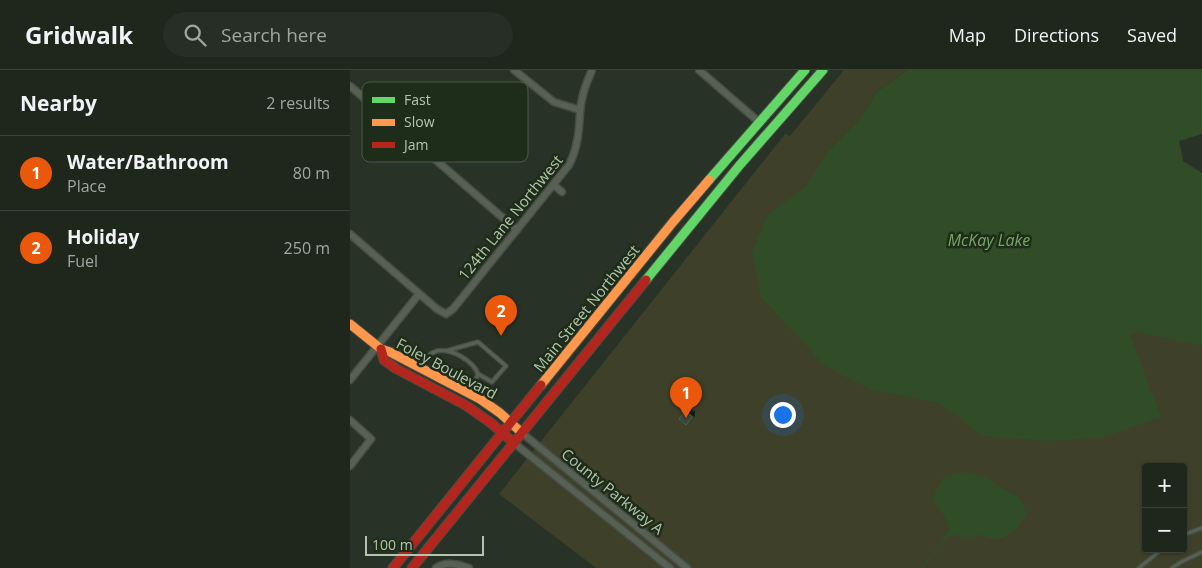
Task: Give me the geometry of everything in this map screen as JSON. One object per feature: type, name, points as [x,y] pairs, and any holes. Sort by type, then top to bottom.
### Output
[{"type":"main road","name":"Main Street Northwest","points":[[393,568],[668,229],[806,70]]},
{"type":"main road","name":"Main Street Northwest","points":[[412,568],[739,166],[823,70]]},
{"type":"main road","name":"Foley Boulevard","points":[[350,324],[379,348],[470,394],[500,412],[522,433]]},
{"type":"main road","name":"Foley Boulevard","points":[[379,348],[384,360],[395,368],[467,406],[514,443]]},
{"type":"street","points":[[514,70],[554,102],[580,110]]},
{"type":"street","name":"124th Lane Northwest","points":[[419,294],[446,314],[452,309],[569,165],[574,156],[578,139],[580,110],[585,87],[592,70]]},
{"type":"street","points":[[699,70],[759,122]]},
{"type":"street","points":[[350,86],[362,96]]},
{"type":"street","points":[[438,162],[517,230]]},
{"type":"street","points":[[553,184],[562,192]]},
{"type":"street","points":[[350,234],[419,294],[379,348],[350,380]]},
{"type":"street","points":[[350,420],[371,439],[350,466]]},
{"type":"street","name":"County Parkway A","points":[[522,433],[687,568]]},
{"type":"street","name":"County Parkway A","points":[[514,443],[670,568]]},
{"type":"street","points":[[436,568],[452,563],[469,568]]},
{"type":"lane","points":[[417,366],[438,351],[446,351],[478,342],[506,366],[492,382],[478,374],[472,365],[456,354],[446,351]]},
{"type":"lane","points":[[470,394],[478,374]]},
{"type":"lane","points":[[1187,534],[1202,528]]},
{"type":"lane","points":[[1172,568],[1180,562],[1202,552]]},
{"type":"lane","points":[[1139,568],[1157,553]]},
{"type":"shaded area","points":[[844,70],[908,70],[875,93],[862,117],[829,150],[1202,336],[1202,568],[596,568],[499,494],[785,134],[790,136]]},
{"type":"water","name":"McKay Lake","points":[[908,70],[1202,70],[1202,134],[1179,141],[1183,161],[1202,173],[1202,346],[1137,332],[1130,335],[1161,417],[1104,437],[1048,441],[983,436],[939,403],[873,390],[823,364],[761,297],[752,252],[768,215],[806,186],[829,150],[862,117],[875,93]]},
{"type":"water","points":[[965,472],[987,477],[996,485],[1017,496],[1024,504],[1026,515],[1016,529],[1003,538],[994,539],[981,535],[968,538],[956,535],[948,536],[923,568],[921,568],[949,529],[947,521],[934,501],[936,491],[944,477]]},
{"type":"building","points":[[685,411],[693,417],[686,425],[679,419]]},
{"type":"traffic: fast","points":[[709,180],[805,70]]},
{"type":"traffic: fast","points":[[646,280],[739,166],[823,70]]},
{"type":"traffic: slow","points":[[541,385],[709,180]]},
{"type":"traffic: slow","points":[[350,324],[381,349],[480,399],[500,413],[522,433]]},
{"type":"traffic: jam","points":[[412,568],[646,280]]},
{"type":"traffic: jam","points":[[381,349],[384,360],[395,368],[467,406],[514,443]]},
{"type":"traffic: jam","points":[[393,568],[541,385]]},
{"type":"place","name":"Holiday","points":[[501,336]]},
{"type":"place","name":"Water/Bathroom","points":[[686,418]]}]
